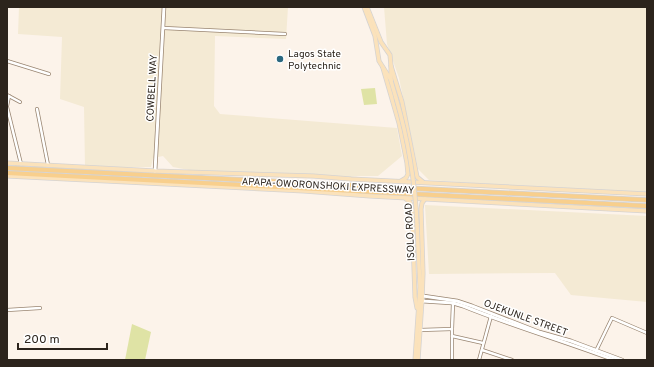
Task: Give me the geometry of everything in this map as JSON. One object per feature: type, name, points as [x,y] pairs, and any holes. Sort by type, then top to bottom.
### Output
[{"type":"highway","name":"APAPA-OWORONSHOKI EXPRESSWAY","points":[[7,168],[647,200]]},
{"type":"highway","name":"APAPA-OWORONSHOKI EXPRESSWAY","points":[[7,173],[647,206]]},
{"type":"main road","points":[[364,7],[381,42],[390,55],[391,80]]},
{"type":"main road","points":[[367,7],[374,29],[377,52],[399,123],[407,163],[407,176],[404,180],[400,181]]},
{"type":"main road","points":[[377,52],[380,48],[386,48]]},
{"type":"main road","points":[[382,67],[391,64]]},
{"type":"main road","points":[[391,64],[405,115],[418,177],[424,182]]},
{"type":"main road","points":[[382,67],[391,80]]},
{"type":"main road","name":"ISOLO ROAD","points":[[391,80],[402,120],[413,177],[420,288],[417,360]]},
{"type":"main road","name":"APAPA-OWORONSHOKI EXPRESSWAY","points":[[7,163],[155,171],[313,176],[647,194]]},
{"type":"main road","name":"APAPA-OWORONSHOKI EXPRESSWAY","points":[[7,176],[647,211]]},
{"type":"main road","points":[[405,198],[409,200],[411,206],[415,297],[418,313]]},
{"type":"main road","points":[[417,360],[424,273],[421,209],[425,199]]},
{"type":"main road","points":[[420,288],[422,301]]},
{"type":"street","name":"COWBELL WAY","points":[[155,171],[164,7]]},
{"type":"street","points":[[164,28],[285,34]]},
{"type":"street","points":[[7,61],[49,74]]},
{"type":"street","points":[[20,102],[8,95],[7,107],[21,164]]},
{"type":"street","points":[[37,109],[48,165]]},
{"type":"street","name":"OJEKUNLE STREET","points":[[423,296],[457,301],[523,329],[622,360]]},
{"type":"street","name":"OJEKUNLE STREET","points":[[422,301],[453,303],[492,316]]},
{"type":"street","points":[[452,360],[453,303]]},
{"type":"street","points":[[7,310],[40,308]]},
{"type":"street","points":[[479,360],[492,316]]},
{"type":"street","points":[[596,352],[612,318],[647,333]]},
{"type":"street","points":[[420,330],[452,329]]},
{"type":"street","points":[[452,336],[483,343]]},
{"type":"street","points":[[482,350],[512,360]]},
{"type":"street","name":"OJEKUNLE STREET","points":[[596,352],[614,360]]},
{"type":"shaded area","points":[[19,7],[288,7],[286,39],[215,36],[214,106],[220,114],[397,128],[402,156],[378,176],[358,176],[345,178],[210,174],[173,167],[163,156],[153,158],[151,167],[85,168],[84,107],[60,99],[62,37],[18,34]]},
{"type":"shaded area","points":[[384,7],[647,7],[647,195],[429,180],[418,169],[399,78],[387,44]]},
{"type":"shaded area","points":[[425,205],[647,216],[647,302],[571,295],[555,273],[429,274]]},
{"type":"green space","points":[[375,88],[377,104],[364,105],[361,89]]},
{"type":"green space","points":[[132,324],[151,332],[145,360],[125,360]]},
{"type":"place","name":"Lagos State Polytechnic","points":[[280,59]]}]
